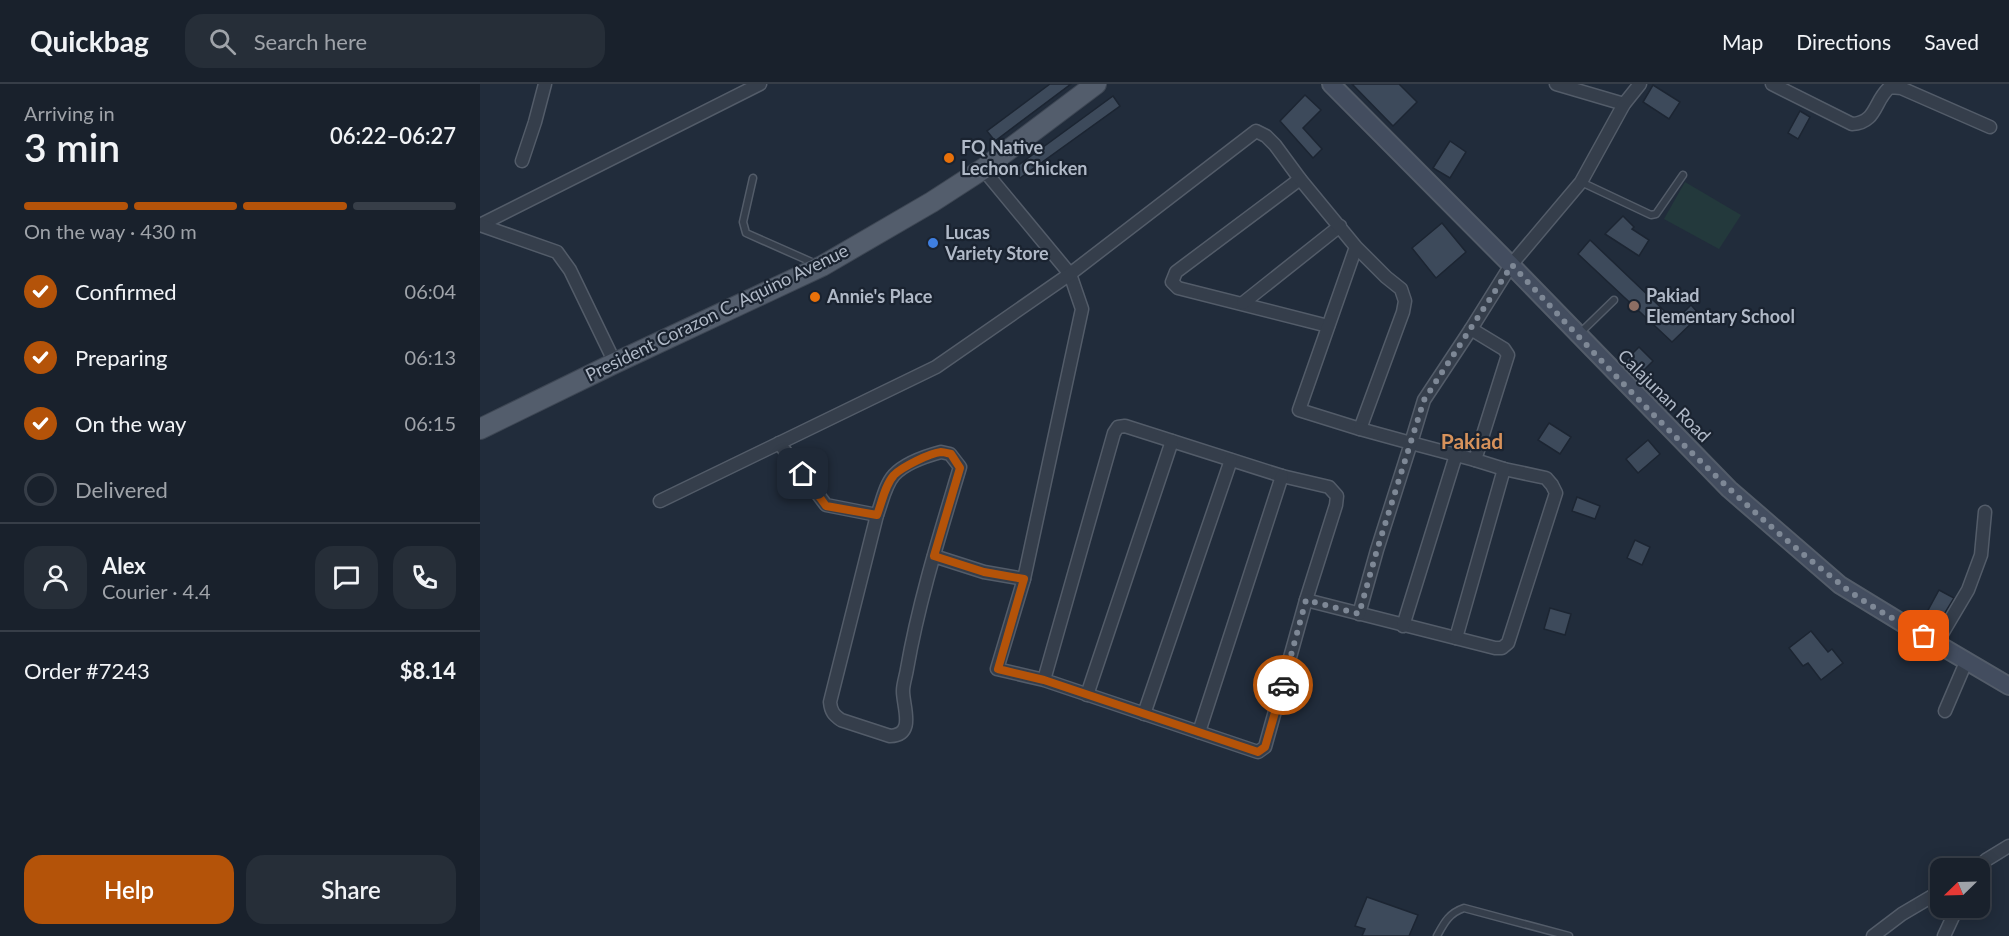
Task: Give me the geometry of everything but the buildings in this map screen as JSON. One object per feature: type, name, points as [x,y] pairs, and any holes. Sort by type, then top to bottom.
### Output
[{"type":"main road","name":"President Corazon C. Aquino Avenue","points":[[480,429],[822,266],[932,202],[983,169],[1096,84]]},
{"type":"main road","name":"Calajunan Road","points":[[1331,84],[1512,265],[1578,336],[1729,489],[1840,585],[2009,686]]},
{"type":"street","points":[[522,161],[544,84]]},
{"type":"street","points":[[480,225],[760,84]]},
{"type":"street","points":[[1556,84],[1624,104]]},
{"type":"street","points":[[1359,614],[1424,400],[1512,265],[1581,183],[1624,104],[1640,84]]},
{"type":"street","points":[[1772,84],[1852,124],[1859,124],[1871,117],[1884,93],[1890,87],[1901,88],[1990,127]]},
{"type":"street","points":[[660,501],[936,367],[1070,274],[1257,131],[1275,145],[1356,247],[1386,278],[1401,289],[1405,301],[1360,429]]},
{"type":"street","points":[[983,169],[1070,274],[1082,309],[1024,579],[998,669],[1044,680],[1258,752],[1265,747],[1337,496],[1329,488],[1282,476],[1125,426],[1118,427],[1114,433],[1044,680]]},
{"type":"street","points":[[1300,179],[1176,272],[1173,282],[1178,288],[1328,326]]},
{"type":"street","points":[[480,225],[557,252],[570,270],[615,363]]},
{"type":"street","points":[[1243,303],[1340,226]]},
{"type":"street","points":[[1306,600],[1403,626],[1502,648],[1508,643],[1556,493],[1546,478],[1504,469],[1299,410],[1356,247]]},
{"type":"street","points":[[1472,329],[1504,349],[1508,355],[1475,460]]},
{"type":"street","points":[[1087,694],[1172,441]]},
{"type":"street","points":[[779,443],[826,506],[877,515]]},
{"type":"street","points":[[941,452],[951,454],[960,468],[934,556],[915,623],[903,691],[908,721],[902,732],[890,736],[841,720],[830,710],[830,702],[877,515],[886,490],[894,475],[910,464],[941,452]]},
{"type":"street","points":[[1403,626],[1456,455]]},
{"type":"street","points":[[1144,714],[1230,460]]},
{"type":"street","points":[[1456,638],[1504,469]]},
{"type":"street","points":[[1199,732],[1282,476]]},
{"type":"street","points":[[1936,644],[1968,590],[1981,555],[1985,512]]},
{"type":"street","points":[[934,556],[984,572],[1024,579]]},
{"type":"street","points":[[1945,711],[1966,662]]},
{"type":"street","points":[[1989,858],[2009,846]]},
{"type":"street","points":[[1873,936],[1902,914],[1930,897]]},
{"type":"street","points":[[1944,936],[1952,918]]},
{"type":"lane","points":[[1581,183],[1652,215],[1656,214],[1683,175]]},
{"type":"lane","points":[[753,178],[743,222],[746,233],[822,266]]},
{"type":"lane","points":[[1578,336],[1614,300]]},
{"type":"lane","points":[[1437,936],[1445,921],[1456,911],[1464,908],[1569,936]]},
{"type":"green space","points":[[1685,182],[1741,215],[1719,249],[1664,219]]},
{"type":"way so far","points":[[1283,685],[1306,600],[1359,614],[1424,400],[1512,265],[1578,336],[1729,489],[1840,585],[1924,636]]},
{"type":"place","name":"FQ Native Lechon Chicken","points":[[949,158]]},
{"type":"place","name":"Lucas Variety Store","points":[[933,243]]},
{"type":"place","name":"Annie's Place","points":[[815,297]]},
{"type":"place","name":"Pakiad Elementary School","points":[[1634,306]]},
{"type":"district","name":"Pakiad","points":[[1472,442]]},
{"type":"route","points":[[803,474],[826,506],[877,515],[894,475],[910,464],[931,455],[941,452],[951,454],[960,468],[934,556],[984,572],[1024,579],[998,669],[1044,680],[1258,752],[1265,747],[1283,685]]}]
